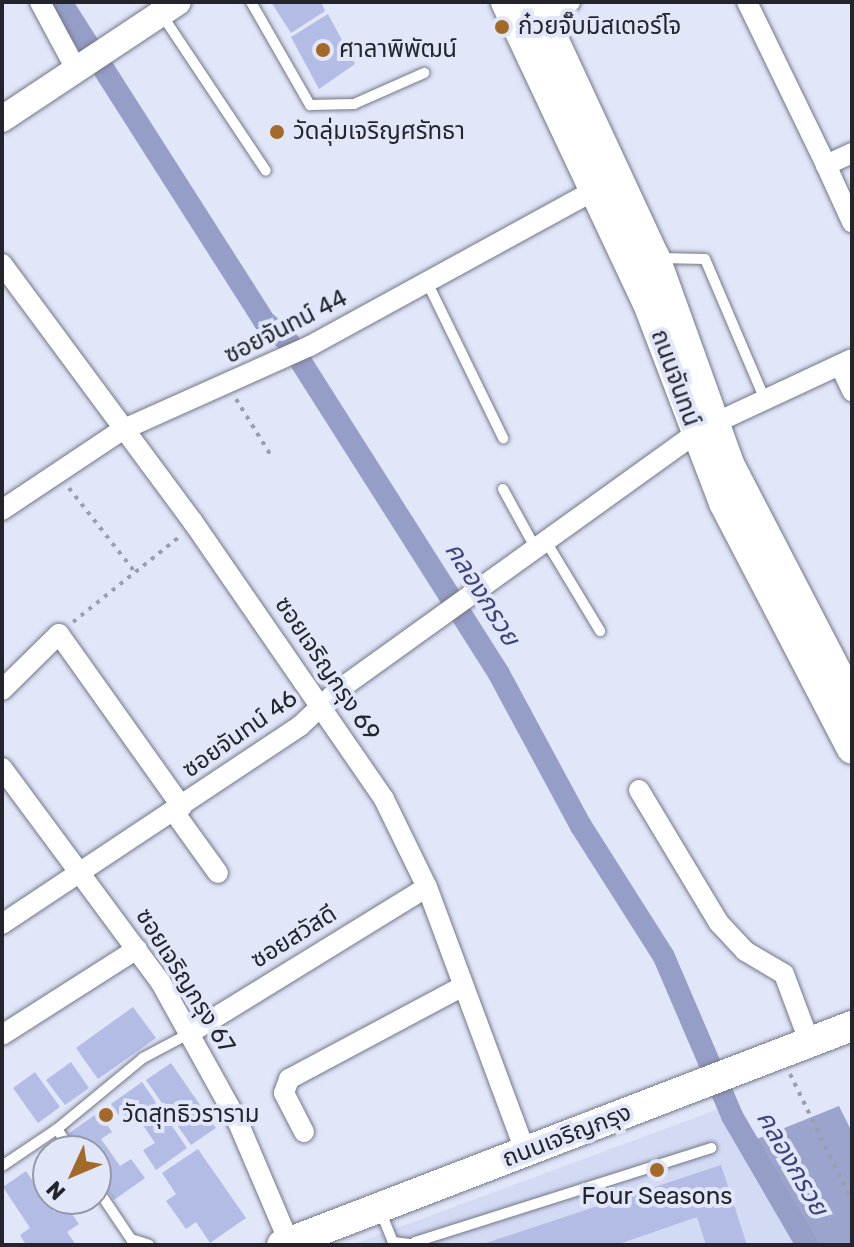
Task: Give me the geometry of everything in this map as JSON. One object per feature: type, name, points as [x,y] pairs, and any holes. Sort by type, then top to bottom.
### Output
[{"type":"main road","name":"ถนนจันทน์","points":[[506,2],[705,429],[852,701]]},
{"type":"main road","name":"ถนนจันทน์","points":[[539,9],[655,258],[705,429],[756,568],[852,749]]},
{"type":"main road","name":"ถนนเจริญกรุง","points":[[285,1244],[852,1026]]},
{"type":"street","points":[[40,2],[79,69]]},
{"type":"street","points":[[539,9],[570,2]]},
{"type":"street","points":[[747,2],[852,222]]},
{"type":"street","points":[[2,119],[170,8]]},
{"type":"street","points":[[826,165],[852,153]]},
{"type":"street","name":"ซอยจันทน์ 44","points":[[2,510],[122,430],[310,346],[595,190]]},
{"type":"street","name":"ซอยเจริญกรุง 69","points":[[2,264],[193,522],[384,799],[427,887],[525,1151]]},
{"type":"street","points":[[846,362],[852,391]]},
{"type":"street","name":"ซอยจันทน์ 46","points":[[2,924],[178,809],[705,429],[846,362]]},
{"type":"street","points":[[2,690],[59,634],[218,873]]},
{"type":"street","name":"ซอยเจริญกรุง 67","points":[[2,768],[137,949],[190,1033],[237,1120],[285,1244]]},
{"type":"street","points":[[639,790],[719,923],[745,951],[784,974],[809,1041]]},
{"type":"street","name":"ซอยสวัสดี","points":[[190,1033],[427,887]]},
{"type":"street","points":[[2,1035],[137,949]]},
{"type":"street","points":[[304,1132],[284,1093],[289,1079],[463,986]]},
{"type":"lane","points":[[251,2],[310,105],[354,104],[424,73]]},
{"type":"lane","points":[[170,8],[266,171]]},
{"type":"lane","points":[[655,258],[705,259],[765,400]]},
{"type":"lane","points":[[427,282],[503,438]]},
{"type":"lane","points":[[503,489],[600,631]]},
{"type":"lane","points":[[2,1166],[57,1129],[143,1058],[190,1033]]},
{"type":"lane","points":[[57,1129],[61,1135]]},
{"type":"lane","points":[[379,1208],[390,1243],[416,1244],[711,1148]]},
{"type":"lane","points":[[112,1215],[127,1242],[149,1245]]},
{"type":"path","points":[[233,395],[270,454]]},
{"type":"path","points":[[66,482],[134,571]]},
{"type":"path","points":[[59,634],[183,534]]},
{"type":"path","points":[[788,1068],[852,1201]]},
{"type":"shaded area","points":[[839,1106],[852,1132],[852,1245],[814,1245],[752,1141]]},
{"type":"shaded area","name":"Four Seasons","points":[[724,1107],[803,1245],[351,1245]]},
{"type":"building","points":[[271,2],[321,2],[325,11],[291,33]]},
{"type":"building","name":"ศาลาพิพัฒน์","points":[[328,14],[355,64],[319,89],[291,37]]},
{"type":"building","points":[[133,1007],[156,1038],[98,1079],[76,1048]]},
{"type":"building","points":[[71,1062],[89,1088],[65,1105],[46,1080]]},
{"type":"building","points":[[171,1063],[216,1128],[191,1145],[146,1080]]},
{"type":"building","points":[[35,1072],[60,1107],[38,1123],[13,1088]]},
{"type":"building","points":[[142,1082],[187,1148],[156,1170],[143,1150],[155,1143],[136,1115],[124,1123],[111,1104]]},
{"type":"building","points":[[99,1112],[112,1132],[107,1135],[68,1134]]},
{"type":"building","points":[[198,1149],[246,1218],[210,1243],[196,1222],[186,1229],[166,1201],[176,1194],[162,1173]]},
{"type":"building","points":[[112,1155],[120,1166],[131,1159],[145,1178],[114,1200]]},
{"type":"building","points":[[721,1165],[747,1245],[706,1245],[697,1217],[616,1245],[480,1245]]},
{"type":"building","points":[[26,1171],[32,1180],[32,1215],[73,1215],[79,1224],[67,1232],[76,1245],[26,1245],[20,1235],[30,1228],[3,1187]]},
{"type":"waterway","name":"คลองกรวย","points":[[61,2],[264,321],[289,343],[499,674],[581,826],[664,957],[732,1116],[807,1245]]},
{"type":"place","name":"ก๋วยจั๊บมิสเตอร์โจ","points":[[502,27]]},
{"type":"place","name":"ศาลาพิพัฒน์","points":[[323,50]]},
{"type":"place","name":"วัดลุ่มเจริญศรัทธา","points":[[277,132]]},
{"type":"place","name":"วัดสุทธิวราราม","points":[[106,1115]]},
{"type":"place","name":"Four Seasons","points":[[657,1170]]}]
